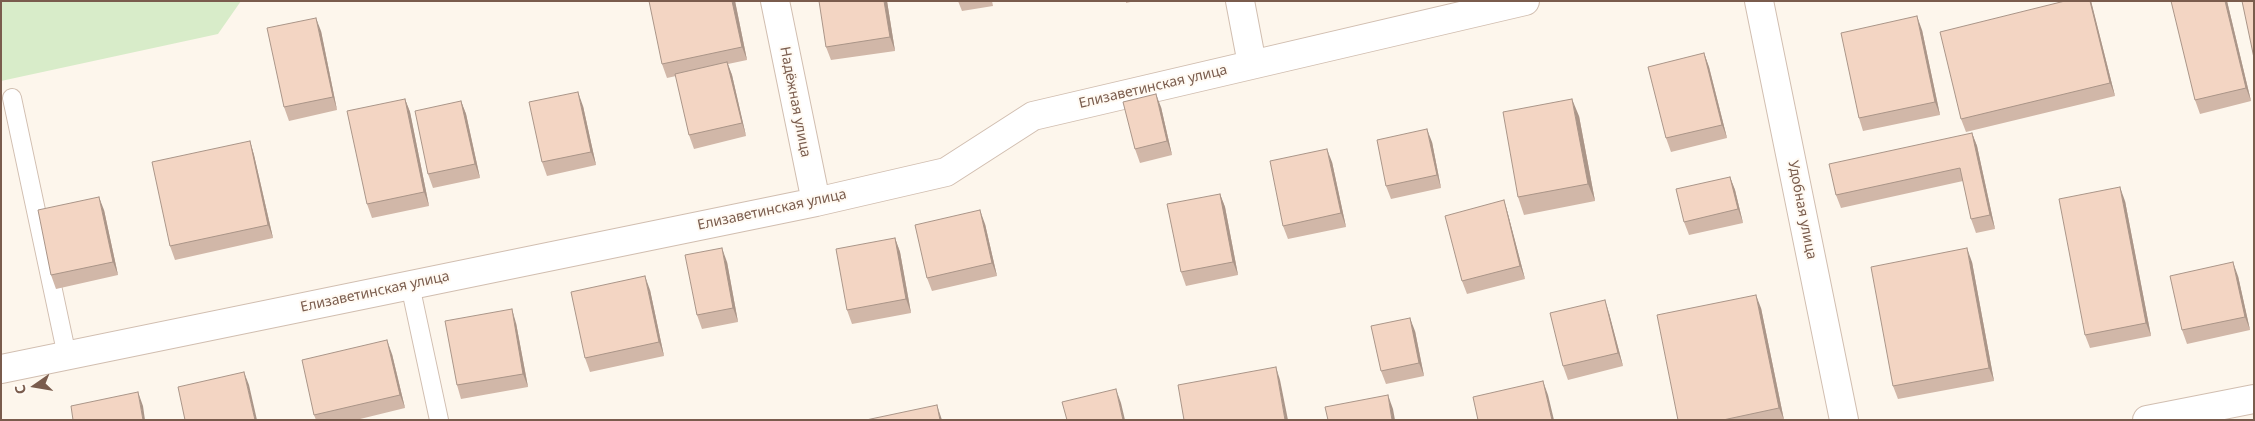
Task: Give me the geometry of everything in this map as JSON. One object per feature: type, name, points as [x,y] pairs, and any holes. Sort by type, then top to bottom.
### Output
[{"type":"street","name":"Надёжная улица","points":[[775,1],[816,202]]},
{"type":"street","points":[[1240,1],[1252,64]]},
{"type":"street","name":"Елизаветинская улица","points":[[1,369],[816,202],[946,172],[1033,116],[1525,1]]},
{"type":"street","name":"Удобная улица","points":[[1761,2],[1844,420]]},
{"type":"street","points":[[2147,420],[2254,399]]},
{"type":"lane","points":[[12,98],[66,356]]},
{"type":"lane","points":[[410,285],[439,420]]},
{"type":"green space","points":[[1,1],[241,1],[218,34],[1,81]]},
{"type":"building","points":[[649,1],[732,1],[742,47],[662,64]]},
{"type":"building","points":[[819,1],[884,1],[890,37],[826,47]]},
{"type":"building","points":[[2065,1],[2090,1],[2110,83],[1961,119],[1940,32]]},
{"type":"building","points":[[2171,1],[2225,1],[2246,88],[2195,100]]},
{"type":"building","points":[[2242,1],[2254,1],[2254,58]]},
{"type":"building","points":[[1917,16],[1935,102],[1859,118],[1841,33]]},
{"type":"building","points":[[316,18],[333,97],[284,107],[267,28]]},
{"type":"building","points":[[1704,53],[1722,125],[1666,138],[1648,67]]},
{"type":"building","points":[[727,62],[742,123],[689,135],[675,74]]},
{"type":"building","points":[[578,92],[591,152],[542,162],[529,102]]},
{"type":"building","points":[[1156,94],[1167,141],[1135,149],[1123,102]]},
{"type":"building","points":[[405,99],[424,192],[367,204],[347,111]]},
{"type":"building","points":[[1572,99],[1588,184],[1518,197],[1503,112]]},
{"type":"building","points":[[461,101],[475,164],[428,174],[415,111]]},
{"type":"building","points":[[1427,129],[1437,175],[1386,186],[1377,140]]},
{"type":"building","points":[[1972,133],[1990,215],[1971,219],[1960,168],[1836,195],[1829,164]]},
{"type":"building","points":[[250,141],[268,225],[170,246],[152,162]]},
{"type":"building","points":[[1327,149],[1341,213],[1283,226],[1270,161]]},
{"type":"building","points":[[1730,177],[1738,209],[1684,222],[1676,189]]},
{"type":"building","points":[[2120,187],[2146,323],[2085,335],[2059,199]]},
{"type":"building","points":[[1220,194],[1233,262],[1181,272],[1167,204]]},
{"type":"building","points":[[99,197],[113,262],[51,275],[38,210]]},
{"type":"building","points":[[1504,200],[1520,266],[1462,281],[1445,216]]},
{"type":"building","points":[[980,210],[992,263],[927,278],[915,225]]},
{"type":"building","points":[[895,238],[906,299],[847,310],[836,249]]},
{"type":"building","points":[[722,248],[733,308],[697,315],[685,255]]},
{"type":"building","points":[[1967,248],[1989,368],[1893,386],[1871,267]]},
{"type":"building","points":[[2233,262],[2245,317],[2182,330],[2170,276]]},
{"type":"building","points":[[645,276],[659,342],[585,358],[571,292]]},
{"type":"building","points":[[1756,295],[1779,408],[1723,420],[1678,420],[1657,315]]},
{"type":"building","points":[[1605,300],[1618,353],[1563,366],[1550,313]]},
{"type":"building","points":[[512,309],[523,374],[457,385],[445,321]]},
{"type":"building","points":[[1410,318],[1419,363],[1381,371],[1371,326]]},
{"type":"building","points":[[387,340],[400,395],[314,415],[302,360]]},
{"type":"building","points":[[1276,367],[1285,420],[1184,420],[1178,385]]},
{"type":"building","points":[[244,372],[255,420],[185,420],[178,387]]},
{"type":"building","points":[[1543,381],[1552,420],[1478,420],[1473,397]]},
{"type":"building","points":[[1116,389],[1123,420],[1067,420],[1062,402]]},
{"type":"building","points":[[138,392],[143,420],[73,420],[71,406]]},
{"type":"building","points":[[1388,395],[1392,420],[1328,420],[1325,407]]},
{"type":"building","points":[[937,405],[940,420],[866,420]]}]
